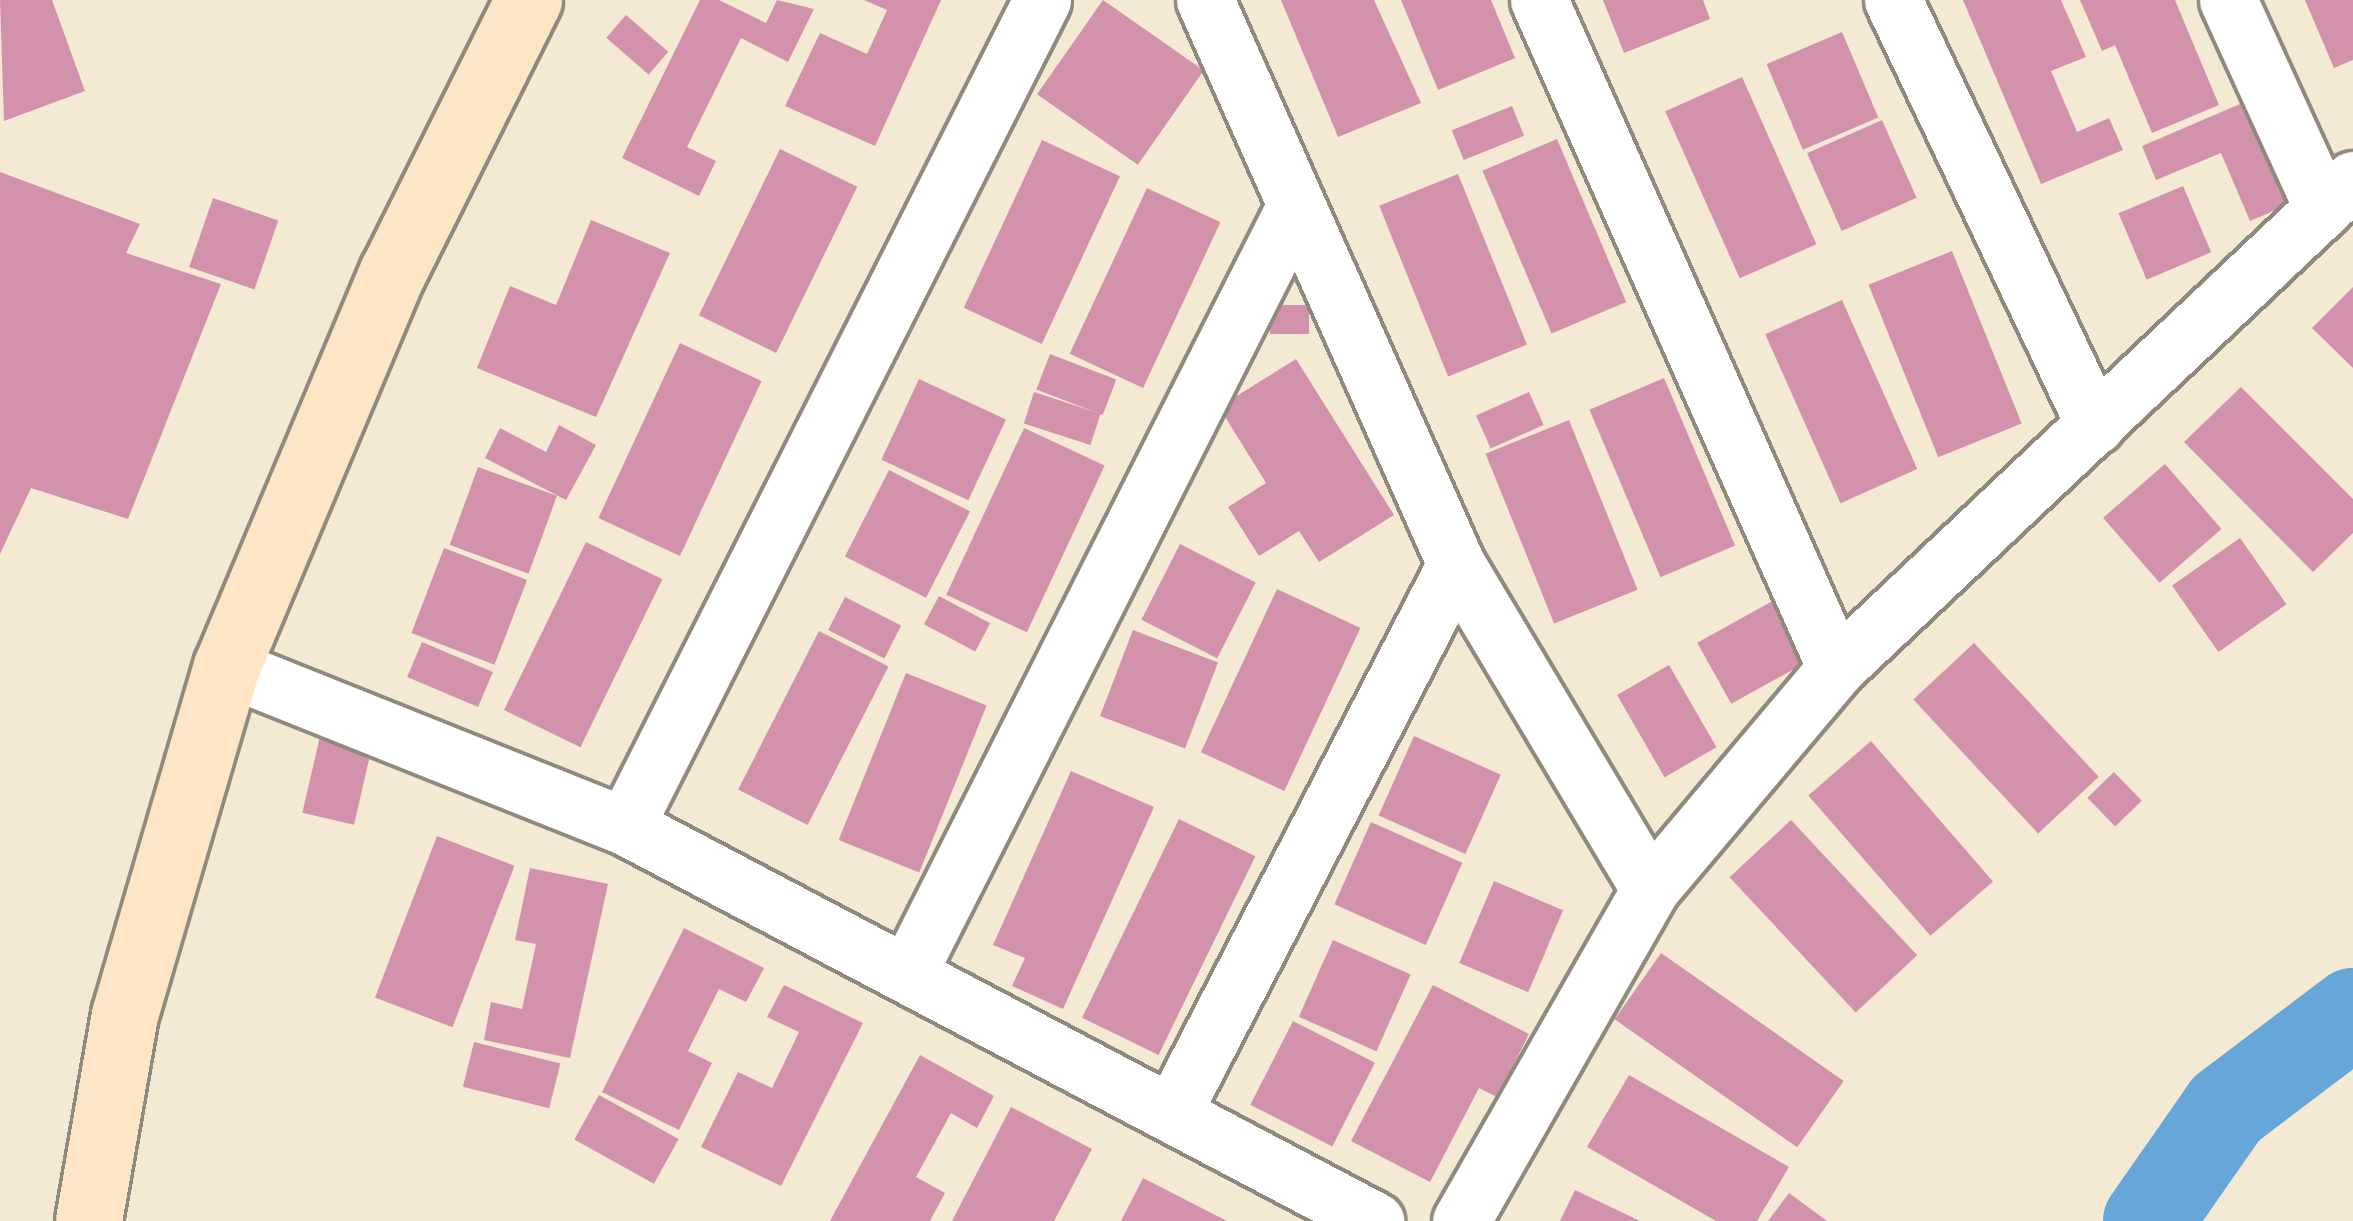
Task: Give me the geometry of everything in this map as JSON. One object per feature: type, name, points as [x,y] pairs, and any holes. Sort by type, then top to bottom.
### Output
[{"type":"street","points":[[89,1221],[125,1016],[227,667],[394,273],[529,0]]},
{"type":"street","points":[[625,826],[1042,0]]},
{"type":"street","points":[[1205,0],[1294,209],[1456,564],[1651,889]]},
{"type":"street","points":[[1539,0],[1835,668]]},
{"type":"street","points":[[1893,0],[2095,426]]},
{"type":"street","points":[[1461,1221],[1651,889],[1835,668],[2338,194],[2228,0]]},
{"type":"street","points":[[907,974],[1294,209]]},
{"type":"street","points":[[1172,1113],[1456,564]]},
{"type":"street","points":[[227,667],[625,826],[1375,1221]]},
{"type":"building","points":[[0,0],[52,0],[85,91],[4,121]]},
{"type":"building","points":[[700,0],[719,0],[766,23],[777,0],[814,9],[788,62],[741,38],[687,147],[716,161],[699,196],[622,158]]},
{"type":"building","points":[[864,0],[941,0],[875,146],[785,106],[820,33],[867,54],[887,10]]},
{"type":"building","points":[[1103,0],[1204,71],[1138,165],[1037,94]]},
{"type":"building","points":[[1281,0],[1374,0],[1421,103],[1338,137]]},
{"type":"building","points":[[1401,0],[1491,0],[1515,58],[1438,90]]},
{"type":"building","points":[[1603,0],[1703,0],[1710,19],[1624,53]]},
{"type":"building","points":[[1963,0],[2061,0],[2086,57],[2051,71],[2077,132],[2109,118],[2123,150],[2041,184]]},
{"type":"building","points":[[2080,0],[2175,0],[2219,105],[2152,133],[2115,45],[2102,51]]},
{"type":"building","points":[[2305,0],[2353,0],[2353,60],[2334,68]]},
{"type":"building","points":[[626,15],[668,52],[649,74],[606,38]]},
{"type":"building","points":[[1842,32],[1878,118],[1803,150],[1767,64]]},
{"type":"building","points":[[1742,77],[1816,244],[1740,278],[1665,111]]},
{"type":"building","points":[[2247,101],[2290,204],[2250,221],[2221,153],[2156,180],[2142,146]]},
{"type":"building","points":[[1512,106],[1524,136],[1464,160],[1452,130]]},
{"type":"building","points":[[1882,120],[1917,198],[1842,231],[1807,153]]},
{"type":"building","points":[[1557,139],[1626,302],[1552,334],[1482,171]]},
{"type":"building","points":[[1042,140],[1120,176],[1042,344],[964,308]]},
{"type":"building","points":[[780,149],[857,187],[776,353],[699,315]]},
{"type":"building","points":[[0,172],[140,224],[126,253],[221,284],[128,519],[31,488],[0,554]]},
{"type":"building","points":[[1458,174],[1527,345],[1448,376],[1379,206]]},
{"type":"building","points":[[2183,186],[2211,252],[2147,280],[2119,213]]},
{"type":"building","points":[[1147,188],[1220,222],[1143,388],[1070,354]]},
{"type":"building","points":[[213,198],[278,220],[254,289],[189,267]]},
{"type":"building","points":[[591,220],[670,253],[596,417],[477,368],[510,286],[556,305]]},
{"type":"building","points":[[1952,251],[2022,423],[1938,457],[1869,285]]},
{"type":"building","points":[[2353,287],[2353,368],[2312,328]]},
{"type":"building","points":[[1842,300],[1917,469],[1841,503],[1765,334]]},
{"type":"building","points":[[1270,305],[1309,305],[1309,334],[1270,334]]},
{"type":"building","points":[[680,343],[762,381],[680,556],[598,518]]},
{"type":"building","points":[[1050,354],[1116,379],[1103,415],[1036,389]]},
{"type":"building","points":[[1296,359],[1394,515],[1319,562],[1299,531],[1259,556],[1228,507],[1266,483],[1219,407]]},
{"type":"building","points":[[1664,378],[1735,546],[1661,577],[1589,410]]},
{"type":"building","points":[[919,379],[1006,420],[968,500],[881,460]]},
{"type":"building","points":[[2241,387],[2353,499],[2353,533],[2313,572],[2184,442]]},
{"type":"building","points":[[1034,392],[1101,414],[1090,445],[1024,423]]},
{"type":"building","points":[[1529,392],[1544,425],[1491,448],[1476,416]]},
{"type":"building","points":[[1569,420],[1638,590],[1554,623],[1486,454]]},
{"type":"building","points":[[559,425],[596,445],[566,500],[485,458],[500,428],[546,452]]},
{"type":"building","points":[[1024,428],[1105,466],[1027,632],[946,595]]},
{"type":"building","points":[[2165,464],[2221,529],[2160,583],[2103,518]]},
{"type":"building","points":[[478,467],[557,496],[529,574],[450,545]]},
{"type":"building","points":[[889,470],[970,511],[926,598],[845,556]]},
{"type":"building","points":[[2240,538],[2286,604],[2218,652],[2172,586]]},
{"type":"building","points":[[586,542],[662,579],[580,747],[504,710]]},
{"type":"building","points":[[1180,544],[1256,583],[1217,658],[1141,620]]},
{"type":"building","points":[[444,548],[527,580],[494,665],[411,633]]},
{"type":"building","points":[[1277,589],[1360,628],[1284,791],[1201,752]]},
{"type":"building","points":[[939,596],[990,623],[975,651],[924,624]]},
{"type":"building","points":[[845,597],[901,626],[884,659],[828,630]]},
{"type":"building","points":[[1776,599],[1810,660],[1731,704],[1697,643]]},
{"type":"building","points":[[1133,630],[1218,663],[1185,749],[1100,716]]},
{"type":"building","points":[[819,631],[888,666],[808,825],[738,790]]},
{"type":"building","points":[[422,642],[493,672],[478,707],[407,677]]},
{"type":"building","points":[[1974,643],[2099,777],[2038,833],[1913,700]]},
{"type":"building","points":[[1669,665],[1716,747],[1665,777],[1617,695]]},
{"type":"building","points":[[906,673],[987,706],[919,872],[839,840]]},
{"type":"building","points":[[321,732],[373,744],[354,825],[302,813]]},
{"type":"building","points":[[1414,736],[1501,775],[1465,854],[1379,815]]},
{"type":"building","points":[[1871,741],[1993,881],[1930,936],[1808,795]]},
{"type":"building","points":[[1071,771],[1154,807],[1063,1009],[1012,986],[1025,958],[993,945]]},
{"type":"building","points":[[2114,772],[2142,801],[2115,826],[2087,798]]},
{"type":"building","points":[[1179,819],[1255,856],[1159,1055],[1082,1018]]},
{"type":"building","points":[[1791,820],[1917,955],[1856,1013],[1730,877]]},
{"type":"building","points":[[1371,822],[1462,863],[1426,945],[1334,904]]},
{"type":"building","points":[[437,836],[514,866],[452,1027],[375,998]]},
{"type":"building","points":[[530,868],[608,884],[570,1058],[484,1040],[491,1002],[522,1009],[536,944],[515,940]]},
{"type":"building","points":[[1494,881],[1563,910],[1528,992],[1459,963]]},
{"type":"building","points":[[684,928],[764,968],[746,1002],[719,989],[688,1051],[712,1063],[679,1130],[602,1092]]},
{"type":"building","points":[[1333,940],[1411,975],[1376,1051],[1299,1017]]},
{"type":"building","points":[[1661,953],[1844,1081],[1797,1147],[1615,1019]]},
{"type":"building","points":[[784,985],[863,1023],[781,1186],[701,1147],[738,1072],[772,1088],[799,1032],[767,1017]]},
{"type":"building","points":[[1433,985],[1529,1034],[1497,1097],[1479,1088],[1430,1182],[1351,1141]]},
{"type":"building","points":[[1293,1021],[1375,1063],[1332,1147],[1250,1105]]},
{"type":"building","points":[[474,1042],[560,1064],[549,1108],[463,1087]]},
{"type":"building","points":[[920,1055],[994,1096],[977,1128],[951,1113],[916,1177],[945,1193],[930,1221],[830,1221]]},
{"type":"building","points":[[1629,1075],[1789,1167],[1757,1221],[1716,1221],[1587,1147]]},
{"type":"building","points":[[599,1095],[679,1139],[654,1184],[574,1140]]},
{"type":"building","points":[[1011,1107],[1092,1149],[1054,1221],[952,1221]]},
{"type":"building","points":[[1143,1178],[1227,1221],[1121,1221]]},
{"type":"building","points":[[1575,1190],[1640,1221],[1560,1221]]},
{"type":"building","points":[[1789,1193],[1827,1221],[1768,1221]]},
{"type":"waterway","points":[[2148,1221],[2226,1109],[2353,1013]]}]
